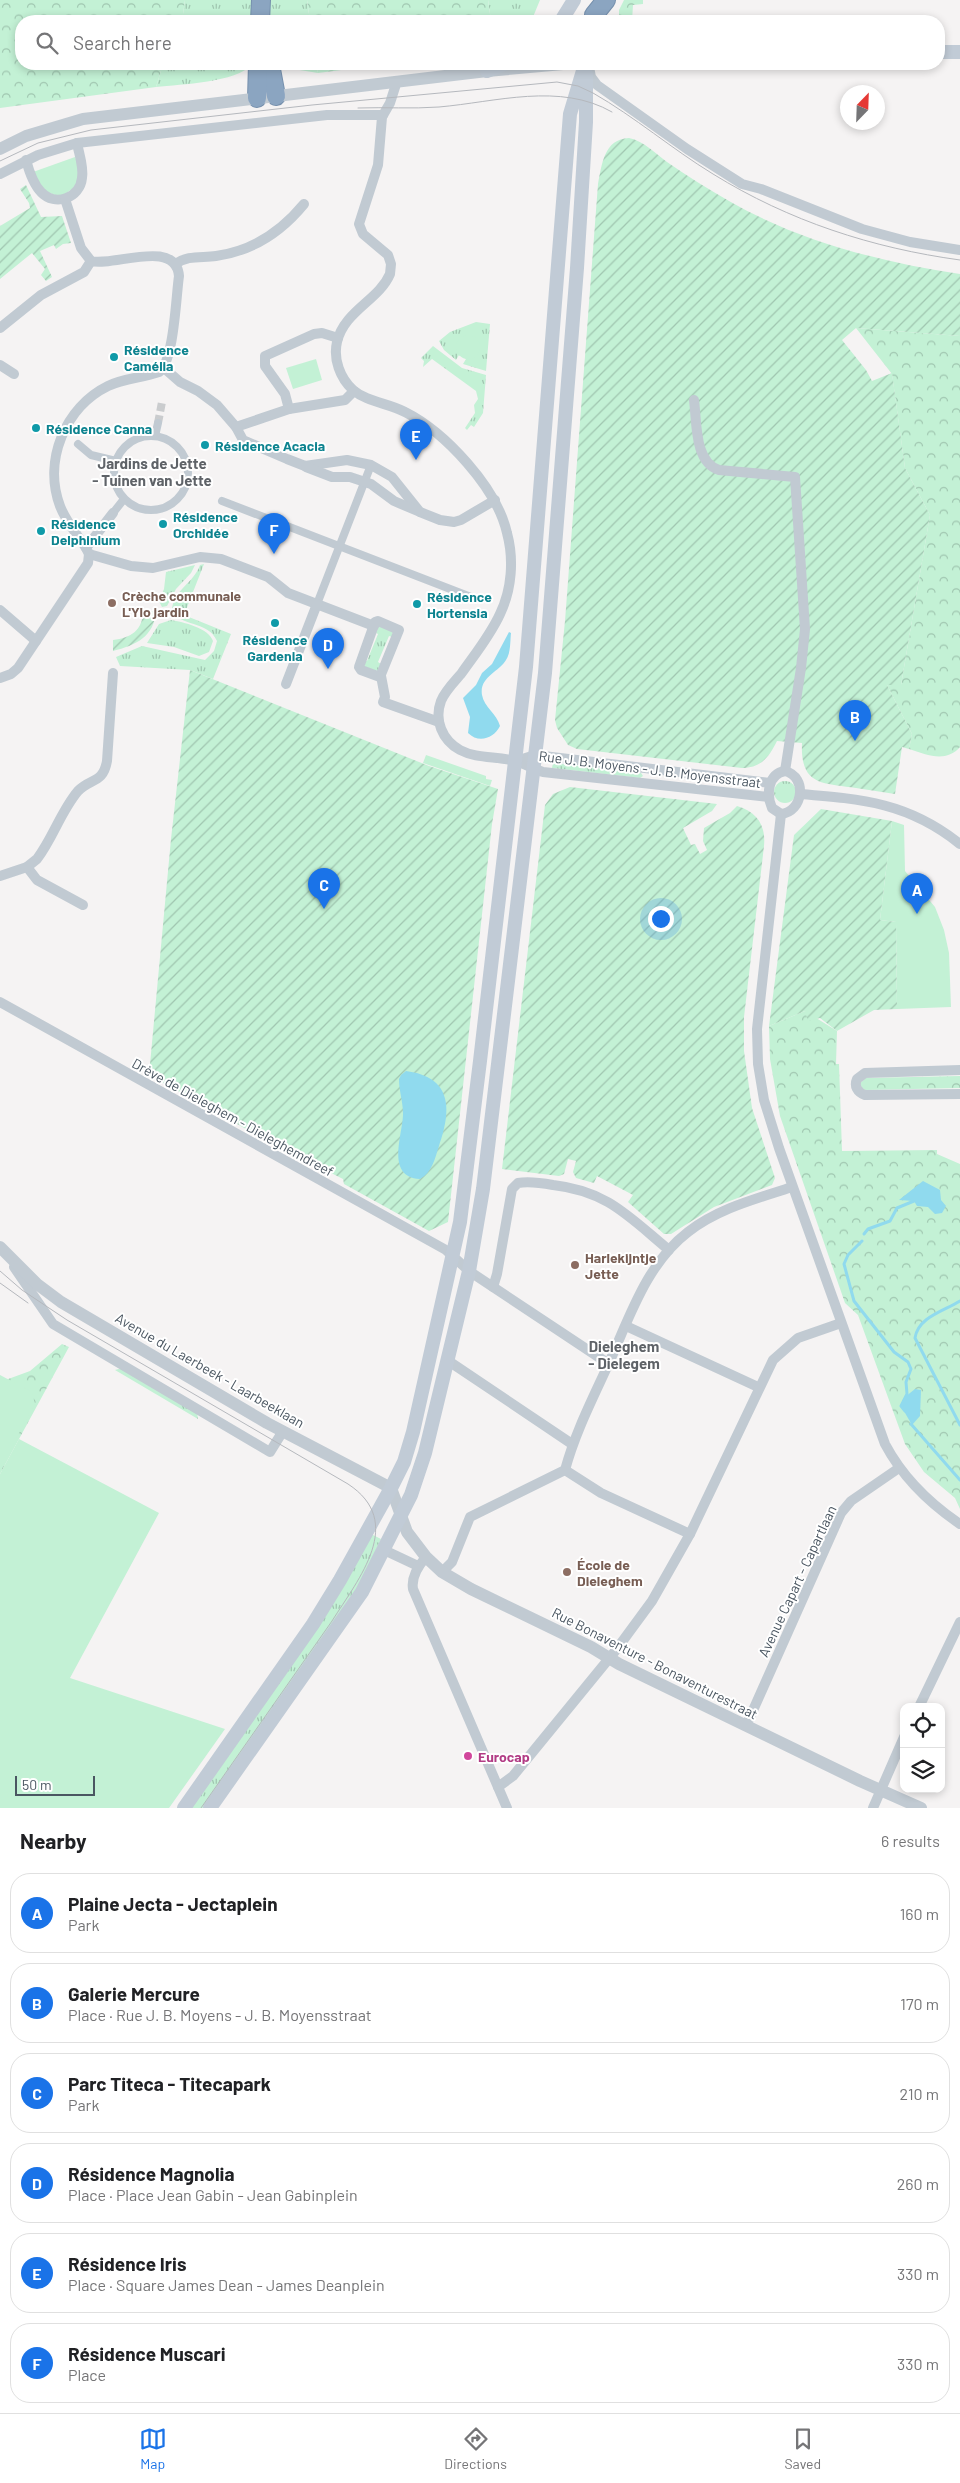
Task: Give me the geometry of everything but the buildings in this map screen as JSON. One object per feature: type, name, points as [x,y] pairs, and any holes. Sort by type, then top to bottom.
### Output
[{"type":"highway","points":[[594,12],[606,0]]},
{"type":"highway","points":[[257,98],[258,70]]},
{"type":"highway","points":[[271,70],[276,96]]},
{"type":"main road","points":[[565,15],[574,0]]},
{"type":"main road","points":[[945,52],[960,52]]},
{"type":"main road","points":[[184,1808],[313,1624],[391,1488],[409,1450],[463,1200],[527,657],[570,114],[584,70]]},
{"type":"main road","points":[[210,1808],[362,1592],[401,1515],[420,1473],[469,1271],[483,1189],[545,673],[576,284],[584,166],[586,70]]},
{"type":"street","points":[[0,149],[26,136],[83,119],[497,70]]},
{"type":"street","points":[[588,70],[597,85],[687,149],[742,184],[761,189],[862,229],[910,242],[960,250]]},
{"type":"street","points":[[397,82],[390,103],[383,115],[378,165],[359,227],[366,238],[388,255],[391,264],[390,274],[387,281],[345,323],[338,338],[336,350],[339,368],[354,391],[404,411],[430,427],[479,477],[495,500],[509,538],[511,570],[507,595],[490,633],[443,698],[439,710],[439,722],[446,739],[464,752],[477,756],[516,761]]},
{"type":"street","points":[[0,174],[26,160],[76,143],[317,116],[383,115]]},
{"type":"street","points":[[26,160],[34,182],[41,192],[52,199],[65,199],[76,192],[82,180],[76,143]]},
{"type":"street","points":[[0,678],[11,674],[18,668],[84,573],[88,563],[87,551],[68,522],[57,496],[55,466],[63,433],[78,410],[102,389],[123,380],[154,374],[164,368],[168,355],[179,276],[175,264],[168,258],[125,258],[100,263],[91,261],[81,248],[65,199]]},
{"type":"street","points":[[175,264],[183,259],[194,257],[231,254],[256,245],[278,231],[304,204]]},
{"type":"street","points":[[0,328],[40,294],[81,274],[91,261]]},
{"type":"street","points":[[289,409],[285,394],[265,366],[265,356],[314,334],[322,333],[338,338]]},
{"type":"street","points":[[0,365],[14,374]]},
{"type":"street","points":[[164,368],[180,382],[212,401],[236,427],[243,440],[332,477],[350,477],[365,481],[377,487],[394,501],[440,520],[454,522],[495,500]]},
{"type":"street","points":[[236,427],[289,409],[340,401],[347,398],[354,391]]},
{"type":"street","points":[[694,400],[702,457],[710,465],[719,470],[795,477],[805,629],[785,771]]},
{"type":"street","points":[[155,436],[158,423]]},
{"type":"street","points":[[155,436],[171,442],[183,454],[188,470],[187,487],[175,502],[159,510],[140,509],[124,499],[115,482],[116,461],[128,444],[141,437],[155,436]]},
{"type":"street","points":[[78,444],[91,455],[116,461]]},
{"type":"street","points":[[305,466],[347,460],[371,465],[386,473],[398,483],[420,512]]},
{"type":"street","points":[[286,684],[371,465]]},
{"type":"street","points":[[87,551],[124,499]]},
{"type":"street","points":[[222,501],[471,597]]},
{"type":"street","points":[[87,551],[131,566],[153,568],[200,557],[221,559],[265,576],[288,593],[374,626]]},
{"type":"street","points":[[0,610],[36,641]]},
{"type":"street","points":[[381,676],[361,670],[359,667],[378,620],[399,630],[381,676],[385,696],[383,702],[439,722]]},
{"type":"street","points":[[0,876],[27,867],[42,853],[79,790],[95,781],[103,773],[106,761],[113,673]]},
{"type":"street","name":"Rue J. B. Moyens - J. B. Moyensstraat","points":[[516,761],[535,755],[770,784]]},
{"type":"street","name":"Rue J. B. Moyens - J. B. Moyensstraat","points":[[516,761],[534,769],[769,797]]},
{"type":"street","points":[[785,771],[792,772],[799,781],[800,794],[795,806],[786,813],[781,814],[772,808],[769,797],[770,784],[777,774],[785,771]]},
{"type":"street","points":[[800,794],[893,806],[926,820],[960,844]]},
{"type":"street","points":[[781,814],[760,988],[757,1049],[764,1100],[792,1187],[885,1444],[899,1468],[926,1498],[960,1524]]},
{"type":"street","points":[[27,867],[37,880],[83,905]]},
{"type":"street","name":"Drève de Dieleghem - Dieleghemdreef","points":[[0,1002],[446,1250],[469,1271],[493,1288],[609,1364]]},
{"type":"street","points":[[960,1070],[865,1073],[857,1079],[855,1086],[859,1092],[865,1095],[960,1094]]},
{"type":"street","points":[[493,1288],[512,1189],[515,1184],[521,1182],[566,1186],[600,1196],[618,1208],[668,1250]]},
{"type":"street","points":[[442,1572],[452,1562],[470,1518],[565,1470],[572,1444],[626,1326],[651,1274],[668,1250],[687,1232],[709,1217],[728,1208],[792,1187]]},
{"type":"street","points":[[4,1251],[53,1324],[270,1452],[283,1431]]},
{"type":"street","name":"Avenue du Laerbeek - Laarbeeklaan","points":[[4,1251],[37,1284],[61,1302],[283,1431],[391,1488]]},
{"type":"street","points":[[498,1787],[513,1776],[609,1658],[652,1601],[690,1534],[768,1367],[786,1347],[806,1335],[841,1323]]},
{"type":"street","points":[[626,1326],[758,1387]]},
{"type":"street","points":[[447,1360],[572,1444]]},
{"type":"street","name":"Avenue Capart - Capartlaan","points":[[746,1726],[841,1513],[851,1501],[899,1468]]},
{"type":"street","points":[[565,1470],[601,1493],[690,1534]]},
{"type":"street","points":[[391,1488],[401,1515]]},
{"type":"street","name":"Rue Bonaventure - Bonaventurestraat","points":[[401,1515],[422,1562],[471,1589],[591,1647],[609,1658],[746,1726],[921,1808]]},
{"type":"street","points":[[384,1550],[422,1562],[413,1582],[413,1589],[507,1808]]},
{"type":"street","points":[[921,1703],[960,1622]]},
{"type":"street","points":[[873,1808],[900,1747]]},
{"type":"green space","points":[[0,0],[185,0],[183,15],[15,15],[15,70],[161,70],[156,87],[0,108]]},
{"type":"green space","points":[[185,0],[254,0],[253,15],[183,15]]},
{"type":"green space","points":[[267,0],[307,0],[309,15],[268,15]]},
{"type":"green space","points":[[307,0],[488,0],[490,15],[309,15]]},
{"type":"green space","points":[[488,0],[540,0],[534,15],[490,15]]},
{"type":"green space","points":[[624,0],[643,0],[643,4],[633,5],[632,15],[619,15],[619,10]]},
{"type":"green space","points":[[161,70],[245,70],[207,82],[156,87]]},
{"type":"green space","points":[[300,70],[317,70],[318,73]]},
{"type":"green space","points":[[317,70],[341,70],[318,73]]},
{"type":"green space","points":[[629,138],[645,145],[675,167],[721,196],[783,228],[812,239],[870,256],[960,274],[960,336],[856,328],[842,340],[866,370],[872,381],[892,373],[905,468],[930,515],[901,685],[887,685],[912,734],[909,749],[902,747],[895,794],[833,785],[816,780],[805,767],[802,757],[802,743],[777,741],[771,752],[759,764],[742,768],[577,749],[568,745],[557,728],[555,720],[565,621],[598,184],[603,161],[609,148],[621,139]]},
{"type":"green space","points":[[75,157],[80,170],[76,186],[61,197],[44,191],[33,172]]},
{"type":"green space","points":[[26,185],[41,217],[62,216],[71,243],[63,244],[56,249],[54,245],[40,251],[52,277],[46,281],[41,275],[45,269],[32,253],[0,279],[0,226],[30,208],[20,189]]},
{"type":"green space","points":[[476,322],[490,324],[486,371],[463,364],[466,359],[459,355],[456,360],[444,350],[439,341],[450,332]]},
{"type":"green space","points":[[856,328],[960,336],[960,747],[949,755],[929,755],[909,749],[912,734],[887,685],[901,685],[930,515],[905,468],[892,374]]},
{"type":"green space","points":[[468,335],[477,338],[480,347],[477,356],[468,359],[459,356],[456,347],[459,338]]},
{"type":"green space","points":[[433,346],[462,368],[486,375],[483,413],[474,427],[471,425],[467,430],[465,428],[475,413],[474,405],[478,399],[476,391],[432,359],[423,367],[424,361],[421,358]]},
{"type":"green space","points":[[316,359],[322,380],[293,389],[286,368]]},
{"type":"green space","points":[[204,564],[184,615],[231,634],[213,679],[190,670],[120,666],[116,657],[142,646],[205,660],[214,651],[217,641],[213,634],[201,626],[181,619],[172,610],[176,597],[193,577],[200,565]]},
{"type":"green space","points":[[195,565],[191,573],[176,589],[167,606],[162,607],[159,601],[164,589],[166,572]]},
{"type":"green space","points":[[143,611],[156,611],[155,620],[148,634],[136,643],[113,651],[113,640],[135,632],[141,623]]},
{"type":"green space","points":[[171,620],[195,626],[211,636],[213,641],[209,652],[199,656],[174,647],[147,643],[159,624]]},
{"type":"green space","points":[[379,626],[393,631],[392,637],[389,636],[378,662],[381,664],[378,671],[364,668],[365,660],[367,661],[378,634],[376,633]]},
{"type":"green space","points":[[190,670],[429,766],[498,789],[492,824],[448,1222],[429,1231],[344,1184],[343,1179],[266,1140],[149,1075],[171,839]]},
{"type":"green space","points":[[426,755],[486,776],[486,779],[492,780],[490,786],[423,763]]},
{"type":"green space","points":[[553,763],[641,773],[643,776],[640,778],[552,768]]},
{"type":"green space","points":[[785,781],[793,784],[796,792],[793,800],[785,803],[777,800],[774,792],[777,784]]},
{"type":"green space","points":[[570,787],[717,804],[712,811],[683,828],[691,845],[695,844],[700,854],[707,850],[703,841],[704,828],[730,813],[737,806],[755,816],[762,826],[764,846],[744,1017],[744,1051],[752,1108],[775,1178],[772,1185],[714,1207],[671,1234],[664,1234],[628,1202],[633,1195],[597,1176],[594,1183],[576,1178],[573,1172],[576,1161],[568,1159],[564,1174],[559,1176],[502,1169],[545,805],[553,794]]},
{"type":"green space","points":[[821,809],[892,821],[880,920],[896,922],[897,1009],[874,1010],[837,1031],[820,1018],[808,1021],[805,1011],[769,1026],[794,835]]},
{"type":"green space","points":[[892,821],[904,825],[905,871],[935,907],[944,930],[949,953],[951,1007],[897,1009],[896,922],[880,920]]},
{"type":"green space","points":[[805,1011],[837,1031],[836,1064],[839,1064],[842,1151],[937,1150],[937,1154],[960,1164],[960,1509],[955,1498],[924,1472],[905,1444],[858,1315],[845,1303],[780,1116],[770,1059],[769,1026]]},
{"type":"green space","points":[[960,1076],[960,1088],[866,1090],[862,1089],[860,1083],[866,1078]]},
{"type":"green space","points":[[62,1344],[69,1347],[0,1474],[0,1382],[30,1371]]},
{"type":"green space","points":[[122,1368],[197,1412],[198,1419],[115,1370]]},
{"type":"green space","points":[[0,1375],[32,1392],[35,1404],[0,1468]]},
{"type":"green space","points":[[19,1439],[159,1513],[70,1678],[225,1729],[169,1808],[0,1808],[0,1474]]},
{"type":"green space","points":[[371,1534],[381,1539],[361,1582],[204,1808],[191,1808]]},
{"type":"water","points":[[509,632],[511,633],[508,657],[486,679],[482,689],[483,699],[500,726],[494,734],[486,738],[477,738],[468,733],[470,717],[463,698],[476,685],[482,673],[492,664]]},
{"type":"water","points":[[406,1071],[421,1074],[432,1080],[445,1097],[446,1120],[443,1132],[430,1169],[420,1179],[409,1176],[403,1171],[399,1163],[398,1153],[403,1114],[399,1079]]},
{"type":"water","points":[[923,1181],[940,1190],[941,1200],[946,1206],[942,1213],[935,1214],[928,1207],[917,1206],[914,1201],[899,1200]]},
{"type":"water","points":[[915,1389],[921,1390],[920,1416],[912,1425],[901,1406],[905,1397]]},
{"type":"waterway","points":[[864,1234],[868,1229],[890,1221],[897,1208],[914,1201]]},
{"type":"waterway","points":[[862,1241],[848,1255],[844,1264],[854,1301],[894,1352],[908,1362],[911,1369],[906,1382],[907,1394],[901,1406],[905,1411]]},
{"type":"waterway","points":[[960,1301],[926,1320],[917,1331],[915,1338],[960,1425]]},
{"type":"waterway","points":[[911,1424],[960,1480]]},
{"type":"tunnel","points":[[158,423],[162,402]]},
{"type":"tram line","points":[[0,161],[38,143],[91,130],[312,105],[557,82],[578,86],[593,93],[624,112],[713,174],[771,206],[801,219],[863,240],[927,255],[960,260]]},
{"type":"tram line","points":[[358,108],[439,107],[505,98],[549,96],[571,98],[592,103],[612,112]]},
{"type":"tram line","points":[[0,1271],[22,1290],[67,1320],[348,1484],[365,1499],[374,1515],[376,1533],[372,1551],[354,1587],[201,1808]]},
{"type":"tram line","points":[[0,1283],[28,1303]]},
{"type":"place","name":"Résidence Camélia","points":[[114,357]]},
{"type":"place","name":"Résidence Canna","points":[[36,428]]},
{"type":"place","name":"Résidence Acacia","points":[[205,445]]},
{"type":"place","name":"Résidence Iris","points":[[416,460]]},
{"type":"place","name":"Résidence Orchidée","points":[[163,524]]},
{"type":"place","name":"Résidence Delphinium","points":[[41,531]]},
{"type":"place","name":"Résidence Muscari","points":[[274,554]]},
{"type":"place","name":"Crèche communale L'Ylo jardin","points":[[112,603]]},
{"type":"place","name":"Résidence Hortensia","points":[[417,604]]},
{"type":"place","name":"Résidence Gardenia","points":[[275,623]]},
{"type":"place","name":"Résidence Magnolia","points":[[328,669]]},
{"type":"place","name":"Galerie Mercure","points":[[855,741]]},
{"type":"place","name":"Parc Titeca - Titecapark","points":[[324,909]]},
{"type":"place","name":"Plaine Jecta - Jectaplein","points":[[917,914]]},
{"type":"place","name":"Harlekijntje Jette","points":[[575,1265]]},
{"type":"place","name":"École de Dieleghem","points":[[567,1572]]},
{"type":"place","name":"Eurocap","points":[[468,1756]]},
{"type":"district","name":"Jardins de Jette - Tuinen van Jette","points":[[152,472]]},
{"type":"district","name":"Dieleghem - Dielegem","points":[[624,1354]]}]
